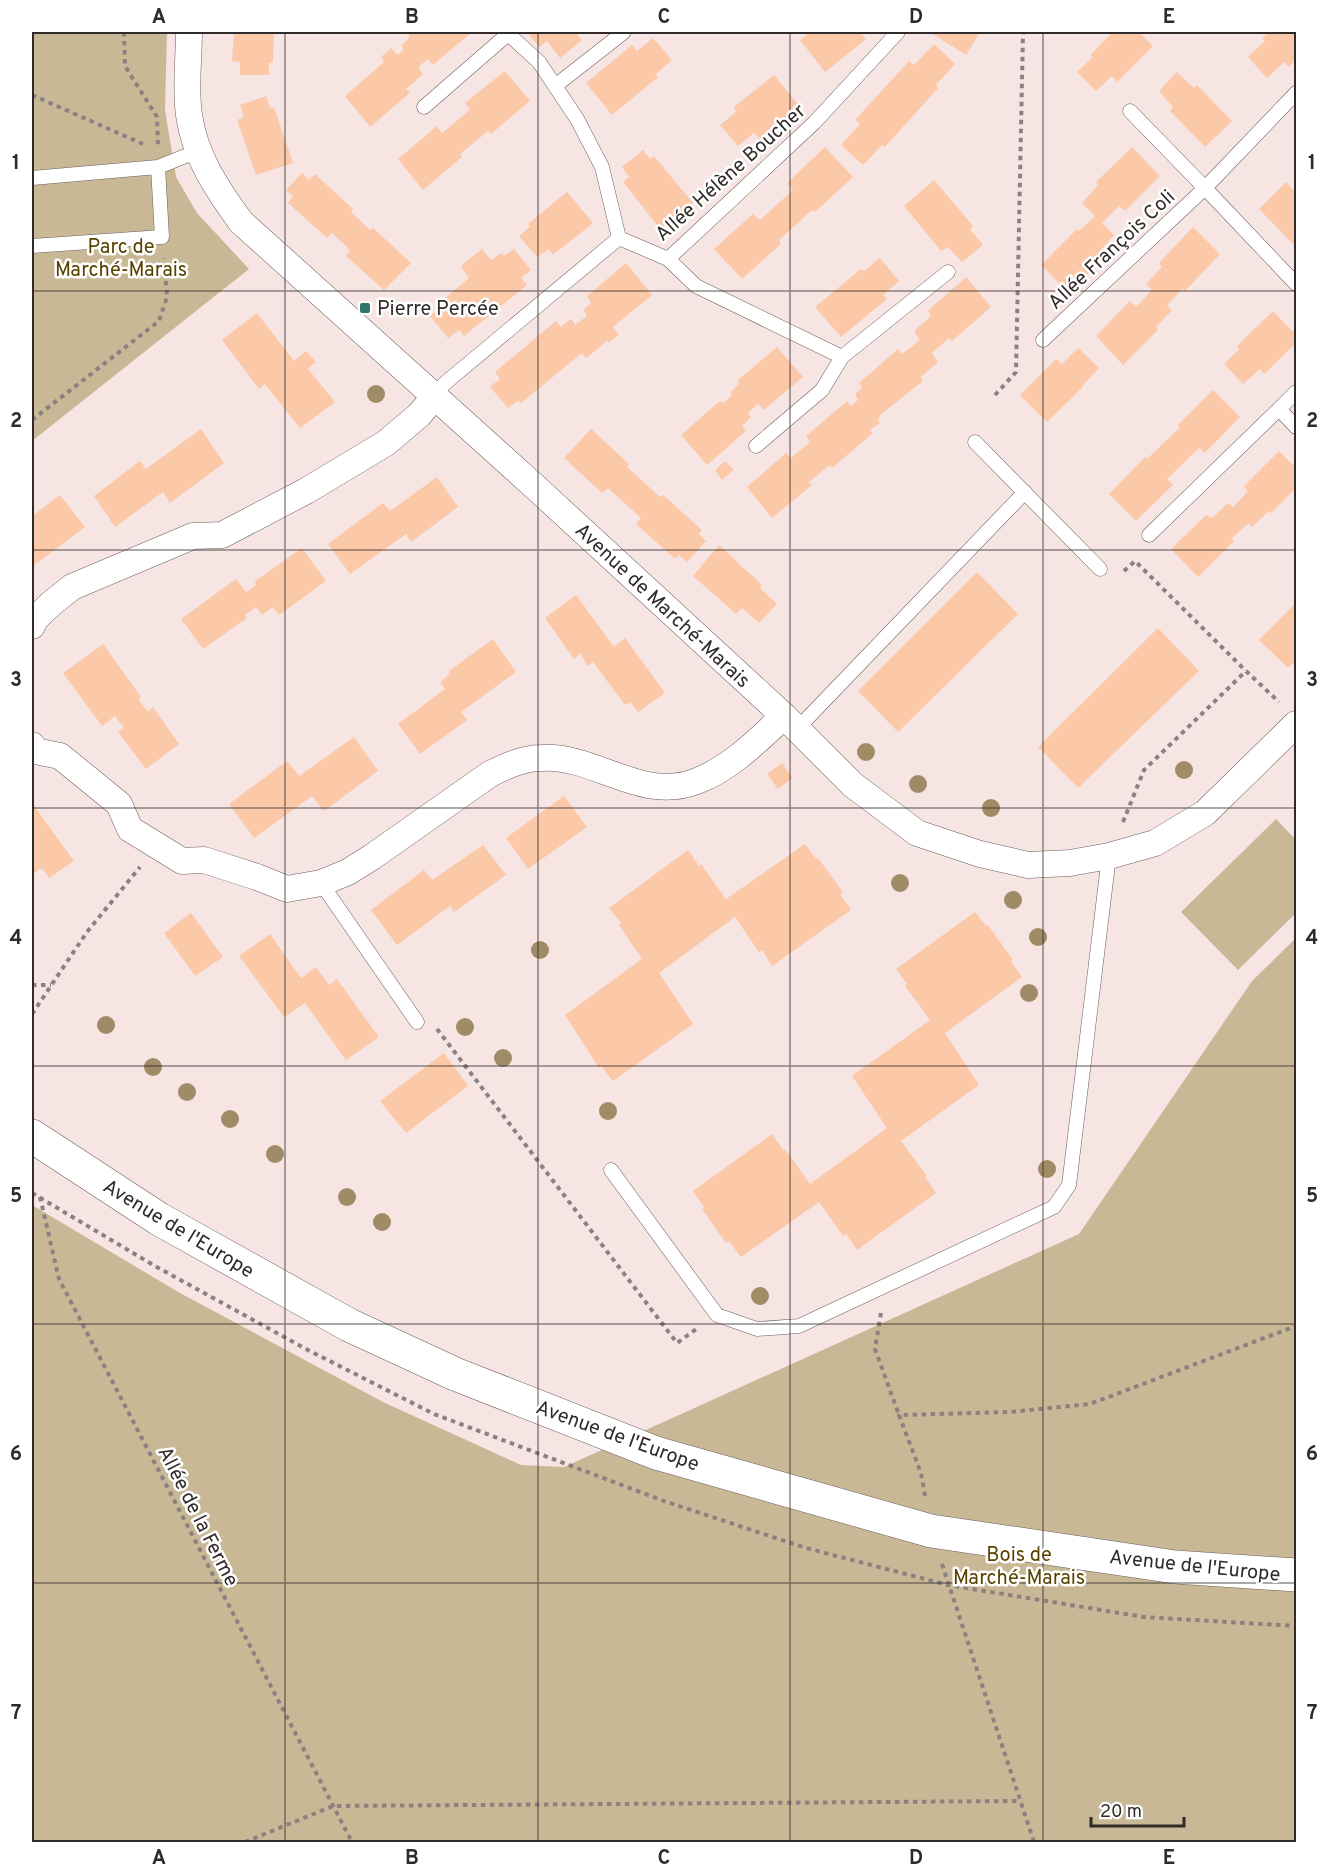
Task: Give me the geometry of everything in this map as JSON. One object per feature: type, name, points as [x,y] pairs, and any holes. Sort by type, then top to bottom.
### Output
[{"type":"main road","name":"Avenue de l'Europe","points":[[32,1136],[159,1219],[349,1325],[455,1374],[656,1453],[932,1531],[1175,1567],[1296,1575]]},
{"type":"street","name":"Avenue de Marché-Marais","points":[[189,32],[189,114],[198,151],[213,184],[241,222],[435,396],[790,722],[854,785],[916,833],[980,854],[1028,865],[1070,863],[1109,856],[1155,843],[1205,813],[1296,724]]},
{"type":"street","points":[[32,626],[36,618],[72,587],[193,536],[222,535],[306,491],[386,443],[418,415],[435,396]]},
{"type":"street","points":[[32,745],[36,751],[60,756],[118,804],[130,829],[182,861],[204,860],[286,889],[321,884],[348,872],[490,774],[511,764],[541,758],[566,759],[646,786],[670,788],[696,782],[720,769],[790,722]]},
{"type":"lane","points":[[555,86],[624,32]]},
{"type":"lane","name":"Allée Hélène Boucher","points":[[619,238],[668,259],[814,123],[898,32]]},
{"type":"lane","points":[[424,107],[507,33],[539,62],[577,119],[603,167],[619,238],[444,384],[435,396]]},
{"type":"lane","name":"Allée François Coli","points":[[1043,340],[1205,188],[1296,93]]},
{"type":"lane","points":[[1130,111],[1296,284]]},
{"type":"lane","points":[[32,178],[158,167],[198,151]]},
{"type":"lane","points":[[32,246],[162,237],[158,167]]},
{"type":"lane","points":[[668,259],[696,286],[842,357]]},
{"type":"lane","points":[[756,446],[822,390],[842,357],[948,272]]},
{"type":"lane","points":[[1149,535],[1296,392]]},
{"type":"lane","points":[[1279,409],[1296,427]]},
{"type":"lane","points":[[975,442],[1100,569]]},
{"type":"lane","points":[[790,722],[1025,492]]},
{"type":"lane","points":[[611,1170],[717,1315],[758,1329],[799,1326],[1054,1207],[1069,1185],[1109,856]]},
{"type":"lane","points":[[321,884],[417,1022]]},
{"type":"path","points":[[124,32],[125,66],[157,117],[158,167]]},
{"type":"path","points":[[995,395],[1016,372],[1023,32]]},
{"type":"path","points":[[32,95],[158,150]]},
{"type":"path","points":[[32,420],[159,321],[167,297],[162,237]]},
{"type":"path","points":[[1100,569],[1106,587],[1135,561],[1280,702]]},
{"type":"path","points":[[1109,856],[1144,770],[1246,671]]},
{"type":"path","points":[[32,1014],[87,932],[156,844]]},
{"type":"path","points":[[32,985],[51,985]]},
{"type":"path","points":[[417,1022],[436,1027],[677,1343],[717,1315]]},
{"type":"path","name":"Allée de la Ferme","points":[[39,1196],[59,1279],[352,1842]]},
{"type":"path","points":[[886,1286],[875,1349],[899,1415]]},
{"type":"path","points":[[245,1842],[333,1806],[1020,1801]]},
{"type":"green space","name":"Parc de Marché-Marais","points":[[32,32],[167,32],[165,110],[176,177],[197,213],[249,269],[32,441]]},
{"type":"green space","points":[[1276,819],[1296,840],[1296,913],[1238,970],[1181,912]]},
{"type":"green space","name":"Bois de Marché-Marais","points":[[1296,938],[1296,1842],[32,1842],[32,1205],[180,1293],[383,1402],[521,1465],[564,1467],[1079,1234],[1252,981]]},
{"type":"building","points":[[234,32],[274,32],[273,62],[269,63],[269,75],[240,75],[240,62],[232,61]]},
{"type":"building","points":[[410,32],[472,32],[433,65],[428,59],[418,67],[423,74],[406,89],[410,93],[370,127],[345,96],[384,62],[381,57],[391,48],[398,55],[404,49],[401,46],[410,37],[408,34]]},
{"type":"building","points":[[527,32],[575,32],[582,40],[560,58],[547,41],[539,47]]},
{"type":"building","points":[[810,32],[860,32],[866,39],[825,72],[800,40]]},
{"type":"building","points":[[934,32],[980,32],[966,55],[933,34]]},
{"type":"building","points":[[1113,32],[1139,32],[1153,46],[1117,82],[1112,76],[1096,91],[1077,72]]},
{"type":"building","points":[[1269,32],[1296,32],[1296,59],[1289,67],[1284,62],[1267,78],[1248,57],[1265,41],[1262,38]]},
{"type":"building","points":[[653,38],[672,60],[656,74],[658,77],[612,115],[586,83],[632,45],[637,51]]},
{"type":"building","points":[[934,44],[955,64],[936,85],[938,88],[885,147],[882,145],[863,165],[841,145],[860,124],[855,120],[909,61],[914,65]]},
{"type":"building","points":[[505,71],[530,101],[491,134],[488,131],[460,154],[462,157],[423,190],[398,159],[437,126],[442,133],[470,110],[465,103]]},
{"type":"building","points":[[1177,72],[1194,88],[1197,85],[1232,121],[1205,147],[1170,111],[1173,107],[1159,91]]},
{"type":"building","points":[[774,75],[800,107],[760,139],[754,133],[738,146],[720,125],[736,112],[734,107]]},
{"type":"building","points":[[266,96],[270,108],[274,107],[293,163],[256,175],[237,120],[244,117],[240,105]]},
{"type":"building","points":[[825,147],[853,177],[815,212],[812,210],[779,240],[781,244],[742,279],[714,249],[753,214],[760,220],[793,190],[787,183]]},
{"type":"building","points":[[1132,147],[1160,176],[1125,211],[1119,206],[1102,223],[1114,235],[1099,252],[1104,258],[1069,293],[1041,265],[1077,229],[1079,231],[1095,216],[1082,203],[1098,185],[1096,182]]},
{"type":"building","points":[[643,150],[650,159],[654,156],[693,203],[660,229],[623,182],[629,177],[622,167]]},
{"type":"building","points":[[302,173],[309,180],[315,174],[353,209],[351,212],[370,230],[373,228],[411,263],[384,290],[346,256],[350,250],[332,233],[327,238],[288,203],[293,196],[286,190]]},
{"type":"building","points":[[934,180],[973,226],[970,229],[983,245],[962,262],[948,247],[941,251],[904,206]]},
{"type":"building","points":[[1286,182],[1296,193],[1296,243],[1294,245],[1259,209]]},
{"type":"building","points":[[567,192],[593,223],[553,255],[549,249],[537,257],[519,236],[530,227],[528,224]]},
{"type":"building","points":[[1193,227],[1220,254],[1185,291],[1182,289],[1167,305],[1172,310],[1156,327],[1158,330],[1123,365],[1096,336],[1130,301],[1136,307],[1152,290],[1146,284],[1162,267],[1159,263]]},
{"type":"building","points":[[482,249],[491,260],[501,253],[504,256],[514,249],[531,270],[521,278],[527,285],[464,336],[459,330],[448,338],[430,316],[440,308],[438,304],[469,278],[461,266]]},
{"type":"building","points":[[880,258],[899,281],[883,295],[887,299],[841,337],[815,307],[861,269],[864,271]]},
{"type":"building","points":[[626,263],[652,295],[613,327],[619,335],[607,341],[586,358],[582,353],[521,403],[518,401],[508,408],[490,387],[500,379],[495,372],[556,321],[561,327],[571,319],[575,325],[587,316],[583,310],[591,303],[587,296]]},
{"type":"building","points":[[966,277],[991,307],[952,341],[949,338],[932,353],[938,362],[921,377],[923,381],[880,415],[878,420],[880,423],[870,430],[873,433],[832,468],[830,465],[809,482],[812,485],[772,518],[747,487],[786,453],[791,458],[810,442],[806,436],[847,401],[851,406],[858,400],[855,394],[862,388],[859,383],[898,349],[902,354],[920,340],[914,331],[931,316],[928,311]]},
{"type":"building","points":[[1273,311],[1296,335],[1296,343],[1264,374],[1260,369],[1243,384],[1224,364],[1239,349],[1237,346]]},
{"type":"building","points":[[257,313],[294,361],[306,351],[316,362],[308,369],[335,402],[300,428],[265,384],[259,389],[222,340]]},
{"type":"building","points":[[777,347],[803,377],[764,410],[758,404],[748,413],[751,417],[742,426],[746,431],[707,465],[681,435],[720,401],[723,403],[732,395],[730,393],[739,384],[738,380]]},
{"type":"building","points":[[1078,348],[1099,368],[1047,422],[1020,395],[1056,359],[1062,364]]},
{"type":"building","points":[[1213,390],[1240,417],[1205,453],[1199,448],[1167,479],[1173,485],[1136,521],[1109,494],[1145,457],[1147,459],[1179,428],[1178,425]]},
{"type":"building","points":[[201,429],[224,463],[170,503],[163,492],[115,527],[94,496],[140,461],[146,469]]},
{"type":"building","points":[[591,429],[629,464],[627,467],[702,530],[699,534],[706,541],[687,562],[679,555],[675,559],[636,524],[641,518],[608,488],[602,493],[564,458]]},
{"type":"building","points":[[1279,451],[1296,468],[1296,488],[1271,513],[1269,511],[1252,527],[1249,523],[1232,538],[1234,541],[1198,577],[1171,549],[1206,515],[1212,518],[1228,503],[1233,507],[1248,491],[1244,486]]},
{"type":"building","points":[[725,461],[734,470],[722,480],[715,470]]},
{"type":"building","points":[[437,477],[458,507],[411,542],[406,534],[350,574],[328,544],[383,503],[390,511]]},
{"type":"building","points":[[60,495],[85,527],[32,567],[32,516]]},
{"type":"building","points":[[719,545],[762,585],[760,588],[777,604],[759,623],[742,608],[736,614],[693,576]]},
{"type":"building","points":[[302,548],[326,581],[279,615],[273,607],[262,615],[256,607],[245,615],[247,618],[203,649],[181,619],[236,579],[246,592],[256,585],[255,581]]},
{"type":"building","points":[[977,572],[1018,614],[898,732],[858,691]]},
{"type":"building","points":[[576,595],[614,647],[625,638],[665,693],[638,712],[630,702],[625,705],[593,662],[588,666],[580,653],[574,659],[545,618]]},
{"type":"building","points":[[1296,603],[1296,660],[1288,668],[1259,640]]},
{"type":"building","points":[[1158,628],[1199,671],[1078,788],[1038,747]]},
{"type":"building","points":[[493,639],[516,672],[461,712],[467,720],[420,754],[398,724],[445,689],[440,682],[450,674],[449,671]]},
{"type":"building","points":[[103,644],[141,697],[138,699],[148,712],[153,707],[179,744],[146,769],[118,732],[124,728],[115,716],[102,726],[63,673]]},
{"type":"building","points":[[354,737],[378,771],[324,811],[312,796],[254,838],[229,804],[287,761],[299,776]]},
{"type":"building","points":[[782,763],[793,778],[778,789],[767,774]]},
{"type":"building","points":[[564,796],[587,827],[528,869],[506,838]]},
{"type":"building","points":[[34,806],[74,861],[49,878],[42,868],[34,873],[32,869],[32,807]]},
{"type":"building","points":[[805,844],[843,892],[840,894],[851,910],[772,966],[762,950],[759,952],[735,917],[659,973],[693,1024],[613,1081],[601,1066],[599,1068],[565,1015],[642,959],[619,925],[621,923],[609,908],[688,850],[726,899]]},
{"type":"building","points":[[483,845],[506,875],[454,912],[450,906],[397,945],[371,910],[424,870],[432,880]]},
{"type":"building","points":[[975,912],[986,926],[988,925],[1022,977],[945,1033],[979,1085],[901,1141],[936,1193],[857,1250],[846,1234],[843,1236],[819,1202],[741,1257],[729,1241],[726,1243],[702,1209],[704,1207],[693,1191],[772,1134],[810,1184],[887,1128],[852,1076],[930,1020],[905,986],[907,984],[896,969]]},
{"type":"building","points":[[191,913],[223,957],[195,976],[164,933]]},
{"type":"building","points":[[270,934],[301,978],[316,967],[329,985],[337,979],[379,1037],[346,1060],[305,1003],[284,1017],[239,956]]},
{"type":"building","points":[[444,1053],[468,1086],[406,1133],[380,1101]]},
{"type":"place","name":"Pierre Percée","points":[[365,308]]}]
